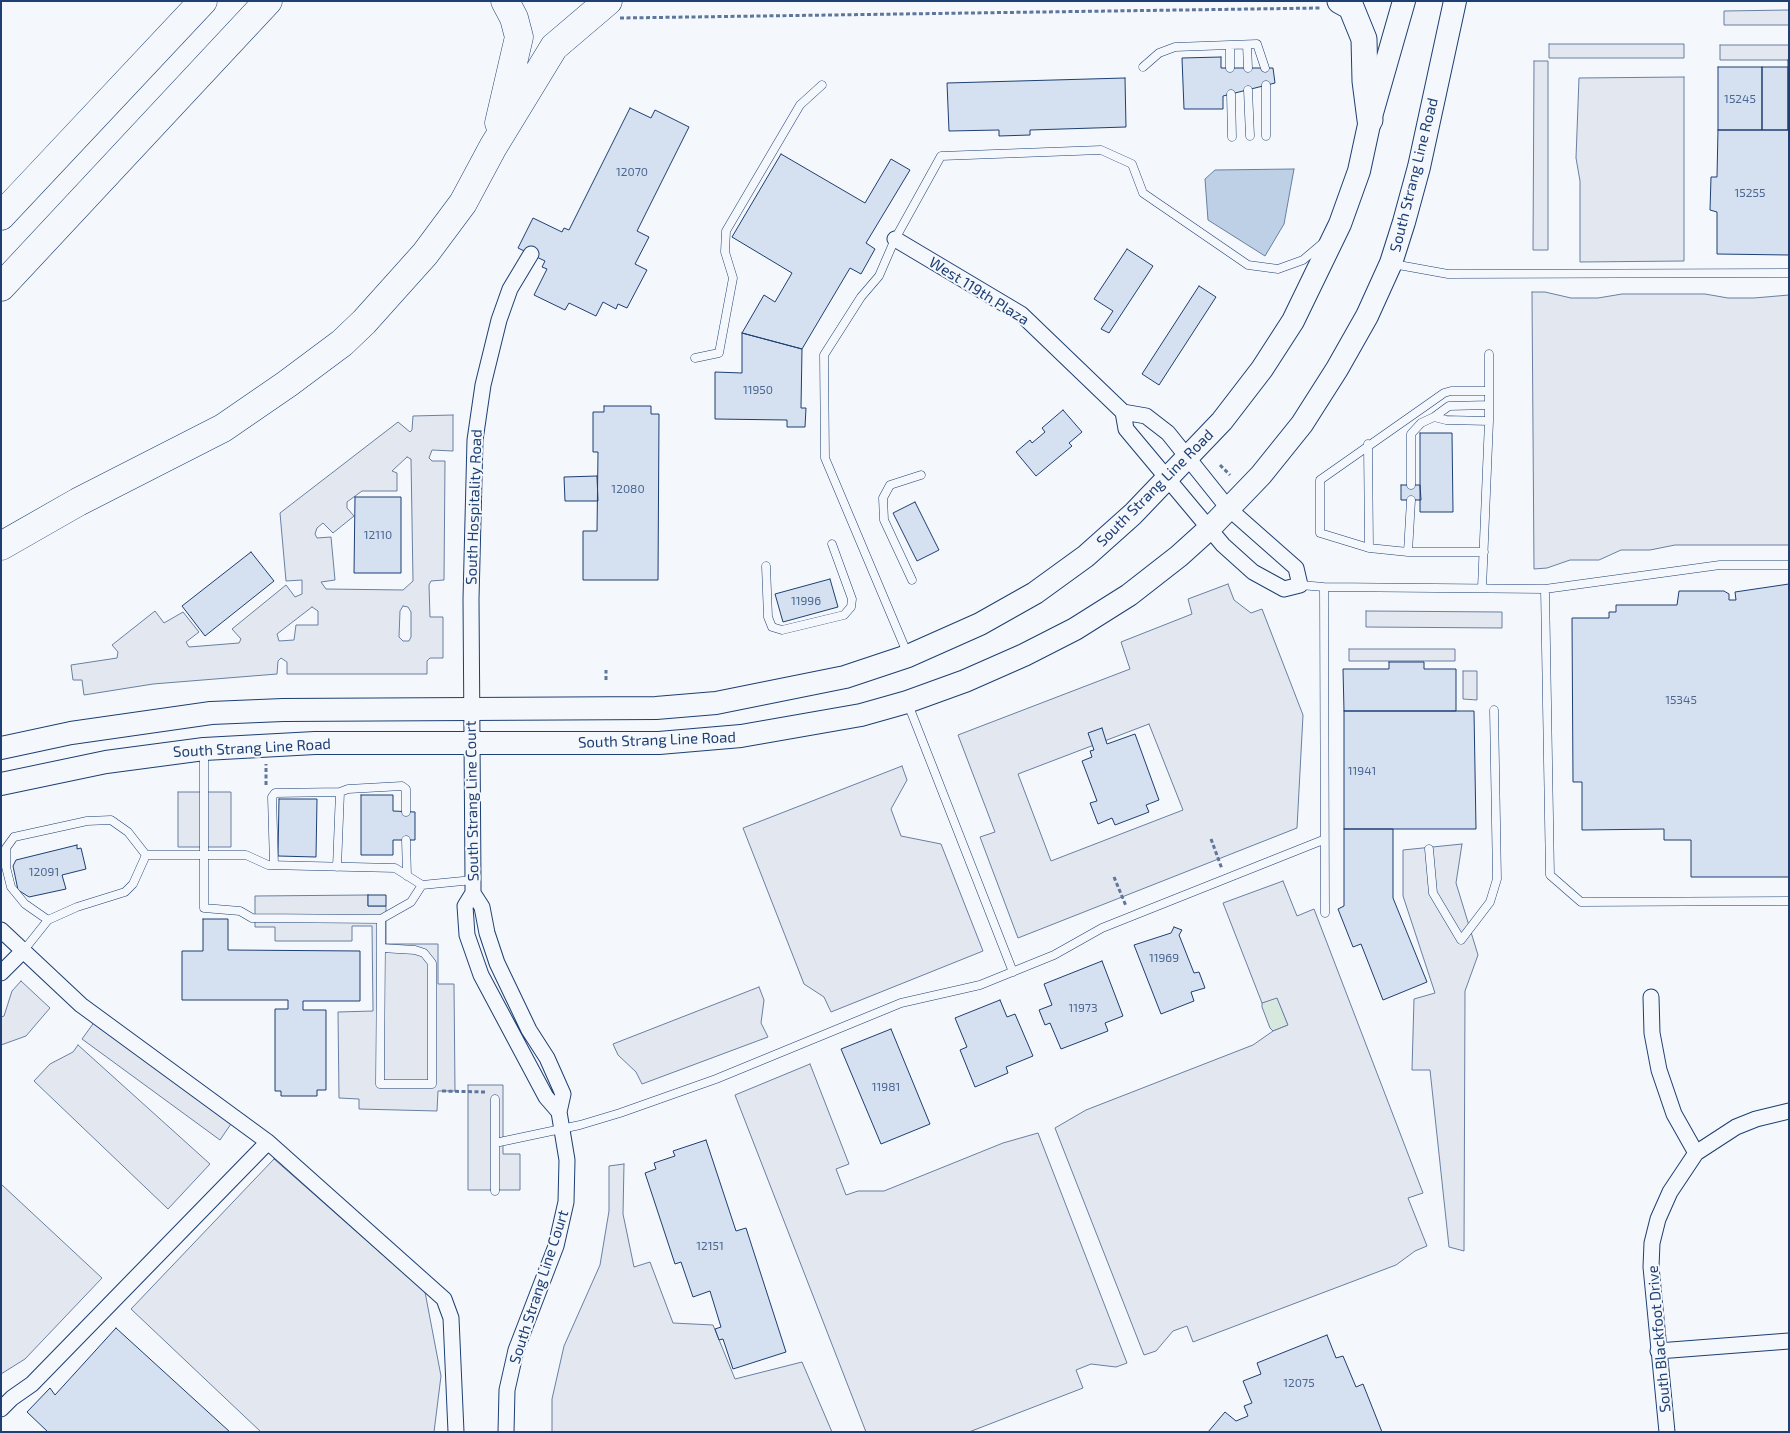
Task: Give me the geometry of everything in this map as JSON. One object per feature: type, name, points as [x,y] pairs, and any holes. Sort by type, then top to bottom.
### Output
[{"type":"highway","points":[[1,216],[204,1]]},
{"type":"highway","points":[[1,287],[268,1]]},
{"type":"highway","points":[[493,147],[519,37],[514,18],[505,1]]},
{"type":"highway","points":[[1,546],[78,502],[223,428],[342,343],[364,322],[425,254],[463,202],[493,147],[554,47],[610,10]]},
{"type":"main road","name":"South Strang Line Road","points":[[1,748],[72,732],[211,713],[283,710],[656,708],[716,703],[846,677],[908,656],[980,624],[1035,593],[1086,556],[1188,458],[1222,421],[1267,361],[1293,321],[1337,230],[1359,171],[1370,120],[1404,1]]},
{"type":"main road","name":"South Strang Line Road","points":[[1,784],[106,762],[204,749],[315,744],[659,743],[740,736],[853,717],[907,702],[965,682],[1075,629],[1129,595],[1179,556],[1210,528],[1261,475],[1302,424],[1338,369],[1367,316],[1391,263],[1419,167],[1455,1]]},
{"type":"main road","points":[[1334,4],[1351,7],[1364,39],[1365,82],[1370,120]]},
{"type":"street","name":"West 119th Plaza","points":[[895,239],[1021,314],[1124,412],[1126,429],[1223,545],[1254,572],[1284,590],[1300,585]]},
{"type":"street","name":"South Hospitality Road","points":[[471,709],[475,440],[484,385],[499,320],[510,289],[531,254]]},
{"type":"street","points":[[1124,412],[1146,416],[1168,433],[1228,508],[1296,568],[1300,585]]},
{"type":"street","name":"South Strang Line Court","points":[[471,709],[473,886],[465,906],[468,935],[481,975],[542,1089],[559,1112],[567,1160],[566,1202],[556,1246],[516,1350],[507,1390],[506,1432]]},
{"type":"street","points":[[1,930],[81,1005],[268,1142],[444,1299],[451,1318],[456,1432]]},
{"type":"street","points":[[1,973],[24,950]]},
{"type":"street","points":[[1651,997],[1652,1033],[1659,1070],[1674,1114],[1696,1154],[1736,1127],[1773,1114],[1789,1111]]},
{"type":"street","points":[[1,1409],[12,1398],[32,1384],[268,1142]]},
{"type":"street","name":"South Blackfoot Drive","points":[[1667,1432],[1651,1267],[1652,1243],[1658,1220],[1670,1192],[1696,1154]]},
{"type":"street","points":[[1658,1351],[1789,1341]]},
{"type":"lane","points":[[1247,44],[1248,68]]},
{"type":"lane","points":[[1143,67],[1159,54],[1175,47],[1257,44],[1265,68]]},
{"type":"lane","points":[[1230,45],[1230,68]]},
{"type":"lane","points":[[695,358],[719,353],[733,278],[725,252],[726,231],[800,105],[822,85]]},
{"type":"lane","points":[[1266,85],[1266,136]]},
{"type":"lane","points":[[1248,90],[1250,136]]},
{"type":"lane","points":[[1231,94],[1232,137]]},
{"type":"lane","points":[[908,656],[825,458],[824,354],[861,297],[880,276],[895,239],[942,156],[1101,150],[1132,164],[1143,193],[1248,265],[1278,269],[1303,260],[1337,230]]},
{"type":"lane","points":[[1391,263],[1448,274],[1789,273]]},
{"type":"lane","points":[[1482,588],[1489,421],[1489,354]]},
{"type":"lane","points":[[1484,552],[1408,552],[1369,548],[1320,533],[1320,480],[1368,444],[1444,393],[1451,390],[1489,391]]},
{"type":"lane","points":[[1411,485],[1411,434],[1421,423],[1434,417],[1448,406],[1489,405]]},
{"type":"lane","points":[[1434,417],[1446,420],[1489,421]]},
{"type":"lane","points":[[1368,444],[1369,548]]},
{"type":"lane","points":[[912,580],[884,520],[883,498],[890,485],[921,475]]},
{"type":"lane","points":[[1408,552],[1411,500]]},
{"type":"lane","points":[[766,566],[768,617],[772,627],[782,630],[844,615],[851,607],[852,599],[832,544]]},
{"type":"lane","points":[[1300,585],[1324,587],[1544,589],[1720,565],[1789,565]]},
{"type":"lane","points":[[1324,587],[1323,840],[1325,913]]},
{"type":"lane","points":[[1544,589],[1550,875],[1581,902],[1789,901]]},
{"type":"lane","points":[[907,702],[1013,972]]},
{"type":"lane","points":[[1429,849],[1434,893],[1461,940],[1490,902],[1496,879],[1494,710]]},
{"type":"lane","points":[[204,749],[204,908],[240,911],[252,918],[381,919],[411,902],[422,885]]},
{"type":"lane","points":[[274,865],[272,797],[275,793],[340,792],[348,789],[402,786],[406,789],[406,812]]},
{"type":"lane","points":[[337,867],[340,792]]},
{"type":"lane","points":[[48,920],[25,904],[11,887],[6,867],[6,848],[14,837],[87,821],[111,820],[128,832],[146,855]]},
{"type":"lane","points":[[406,840],[407,876]]},
{"type":"lane","points":[[495,1143],[563,1129],[620,1112],[716,1079],[901,1003],[980,985],[1054,954],[1102,928],[1323,840]]},
{"type":"lane","points":[[146,855],[246,855],[268,865],[395,868],[422,885],[473,886]]},
{"type":"lane","points":[[24,950],[48,920],[77,907],[125,892],[133,884],[146,855]]},
{"type":"lane","points":[[380,948],[415,950],[424,953],[432,964],[432,1084],[380,1084],[380,948],[381,919]]},
{"type":"lane","points":[[494,1099],[495,1191]]},
{"type":"path","points":[[610,10],[1334,4]]},
{"type":"path","points":[[1220,465],[1230,475]]},
{"type":"path","points":[[606,670],[606,680]]},
{"type":"path","points":[[266,761],[266,787],[275,793]]},
{"type":"path","points":[[1211,840],[1226,879]]},
{"type":"path","points":[[1114,877],[1130,917]]},
{"type":"path","points":[[450,1091],[469,1092]]},
{"type":"shaded area","points":[[1789,10],[1789,25],[1724,25],[1724,11]]},
{"type":"shaded area","points":[[1549,44],[1684,44],[1684,58],[1549,58]]},
{"type":"shaded area","points":[[1720,45],[1789,45],[1789,60],[1720,60]]},
{"type":"shaded area","points":[[1534,61],[1548,61],[1548,250],[1533,250]]},
{"type":"shaded area","points":[[1684,77],[1684,261],[1580,262],[1580,181],[1576,158],[1579,78]]},
{"type":"shaded area","points":[[1532,292],[1545,292],[1571,298],[1598,298],[1622,294],[1705,294],[1728,298],[1789,295],[1789,545],[1675,545],[1650,550],[1621,550],[1599,560],[1570,560],[1547,568],[1534,569]]},
{"type":"shaded area","points":[[453,415],[453,451],[432,450],[429,458],[432,461],[445,461],[444,580],[431,581],[429,585],[430,617],[443,617],[443,658],[430,658],[427,661],[427,674],[287,674],[287,662],[281,658],[278,661],[277,674],[153,684],[84,695],[82,680],[73,680],[71,665],[117,658],[118,652],[112,645],[155,611],[164,623],[183,612],[199,632],[186,642],[189,647],[239,643],[241,639],[232,629],[286,585],[295,597],[302,594],[302,580],[286,581],[280,513],[398,422],[410,432],[412,430],[413,416]],"holes":[[[407,457],[411,459],[413,581],[403,590],[326,589],[321,582],[335,580],[331,537],[317,538],[315,534],[317,528],[323,523],[333,533],[354,516],[347,508],[347,502],[362,491],[397,491],[397,473],[392,471]],[[403,606],[408,607],[411,612],[411,637],[409,641],[403,641],[399,637],[400,611]],[[312,607],[318,611],[318,625],[296,625],[294,640],[279,641],[277,634]]]},
{"type":"shaded area","points":[[1228,584],[1234,600],[1251,613],[1262,609],[1303,715],[1297,828],[1018,938],[980,837],[995,832],[958,735],[1130,669],[1121,642],[1192,614],[1188,599]],"holes":[[[1149,724],[1183,810],[1051,861],[1018,774]]]},
{"type":"shaded area","points":[[1366,611],[1502,612],[1502,628],[1366,627]]},
{"type":"shaded area","points":[[1349,649],[1455,649],[1455,661],[1349,661]]},
{"type":"shaded area","points":[[1463,671],[1477,671],[1477,700],[1463,699]]},
{"type":"shaded area","points":[[902,766],[907,780],[891,809],[901,836],[941,844],[983,951],[831,1012],[824,997],[804,984],[743,828]]},
{"type":"shaded area","points":[[178,792],[231,792],[231,847],[178,847]]},
{"type":"shaded area","points":[[1462,844],[1456,883],[1478,955],[1465,991],[1464,1251],[1449,1247],[1430,1070],[1412,1070],[1414,999],[1435,993],[1403,896],[1403,850]]},
{"type":"shaded area","points":[[1283,881],[1297,916],[1314,909],[1423,1193],[1408,1198],[1427,1246],[1415,1251],[1396,1265],[1193,1342],[1187,1326],[1173,1331],[1156,1351],[1144,1355],[1055,1128],[1086,1110],[1253,1045],[1273,1031],[1288,1025],[1277,998],[1262,1003],[1223,903]]},
{"type":"shaded area","points":[[368,895],[368,906],[386,906],[386,944],[438,944],[438,984],[454,984],[455,1091],[438,1091],[437,1111],[359,1109],[359,1099],[339,1098],[338,1012],[373,1011],[372,926],[352,926],[352,941],[275,941],[275,927],[255,927],[255,896]]},
{"type":"shaded area","points":[[21,981],[50,1008],[26,1036],[1,1045],[1,1017],[4,1016],[12,991]]},
{"type":"shaded area","points":[[759,987],[764,1000],[761,1023],[768,1037],[642,1084],[636,1072],[618,1055],[613,1044]]},
{"type":"shaded area","points":[[1277,997],[1288,1025],[1273,1031],[1270,1028],[1262,1003]]},
{"type":"shaded area","points":[[98,1017],[235,1118],[220,1140],[82,1039]]},
{"type":"shaded area","points":[[78,1045],[210,1164],[168,1209],[34,1081],[50,1064],[73,1052]]},
{"type":"shaded area","points":[[810,1064],[849,1164],[836,1169],[846,1195],[858,1191],[884,1191],[1003,1143],[1038,1133],[1127,1363],[1116,1367],[1091,1364],[1076,1370],[1083,1388],[969,1432],[866,1432],[735,1095]]},
{"type":"shaded area","points":[[468,1085],[503,1085],[503,1154],[520,1154],[520,1190],[468,1190]]},
{"type":"shaded area","points":[[274,1159],[425,1292],[441,1376],[434,1432],[261,1432],[131,1309]]},
{"type":"shaded area","points":[[624,1164],[623,1214],[634,1267],[650,1262],[673,1323],[713,1325],[735,1379],[802,1362],[832,1432],[552,1432],[552,1399],[564,1346],[600,1265],[609,1211],[609,1166]]},
{"type":"shaded area","points":[[1,1184],[102,1278],[25,1359],[1,1374]]},
{"type":"water","points":[[1294,169],[1284,224],[1265,256],[1208,220],[1205,179],[1215,170]]},
{"type":"building","points":[[1221,57],[1221,68],[1273,68],[1275,83],[1223,96],[1223,109],[1184,109],[1182,58]]},
{"type":"building","points":[[1789,60],[1789,130],[1788,130]]},
{"type":"building","points":[[1718,67],[1762,67],[1762,130],[1718,130]]},
{"type":"building","points":[[1762,67],[1788,67],[1788,130],[1762,130]]},
{"type":"building","points":[[1125,78],[1126,127],[1030,130],[1030,135],[999,136],[999,130],[949,131],[947,83]]},
{"type":"building","points":[[630,108],[651,118],[655,110],[689,127],[637,231],[649,237],[635,264],[647,270],[627,308],[618,304],[616,309],[603,302],[596,316],[569,303],[565,310],[534,295],[547,269],[542,267],[545,261],[518,248],[533,218],[562,232],[564,228],[569,230]]},
{"type":"building","points":[[1718,130],[1789,130],[1789,255],[1717,254],[1717,212],[1710,210],[1711,177],[1717,177]]},
{"type":"building","points":[[781,154],[865,203],[891,159],[910,170],[866,243],[875,249],[861,274],[850,268],[802,349],[742,333],[764,295],[775,302],[792,273],[732,237]]},
{"type":"building","points":[[1127,249],[1153,266],[1109,333],[1101,329],[1113,311],[1094,299]]},
{"type":"building","points":[[1199,286],[1216,297],[1159,385],[1142,374]]},
{"type":"building","points":[[742,333],[802,349],[801,408],[806,408],[805,427],[787,427],[787,420],[715,419],[715,372],[742,373]]},
{"type":"building","points":[[604,406],[651,406],[651,414],[659,414],[658,580],[583,580],[583,531],[597,531],[598,452],[593,452],[593,412],[604,412]]},
{"type":"building","points":[[1063,410],[1082,432],[1069,443],[1072,446],[1036,476],[1016,452],[1030,440],[1032,443],[1045,432],[1042,428]]},
{"type":"building","points":[[1420,433],[1452,433],[1453,512],[1420,512]]},
{"type":"building","points":[[597,476],[598,501],[565,501],[564,477]]},
{"type":"building","points":[[1401,485],[1420,485],[1421,500],[1401,500]]},
{"type":"building","points":[[355,497],[401,497],[401,573],[354,573]]},
{"type":"building","points":[[915,502],[939,550],[917,561],[893,513]]},
{"type":"building","points":[[251,552],[274,581],[205,636],[182,606]]},
{"type":"building","points":[[830,579],[838,607],[783,622],[775,594]]},
{"type":"building","points":[[1789,584],[1789,877],[1691,877],[1691,840],[1664,840],[1664,829],[1582,830],[1582,782],[1573,782],[1572,618],[1609,618],[1609,612],[1616,612],[1616,605],[1677,605],[1679,591],[1724,591],[1729,594],[1729,600],[1736,600],[1735,592]]},
{"type":"building","points":[[1389,662],[1424,662],[1424,669],[1456,669],[1456,711],[1344,711],[1343,669],[1389,669]]},
{"type":"building","points":[[1344,711],[1474,711],[1476,829],[1344,829]]},
{"type":"building","points":[[1102,728],[1107,744],[1135,734],[1159,800],[1146,805],[1149,812],[1115,825],[1112,818],[1098,824],[1090,803],[1097,801],[1082,761],[1092,757],[1090,751],[1094,750],[1088,733]]},
{"type":"building","points":[[361,795],[393,795],[393,811],[415,812],[415,840],[393,840],[393,855],[361,855]]},
{"type":"building","points":[[279,799],[317,799],[316,857],[278,856]]},
{"type":"building","points":[[1344,829],[1393,829],[1393,898],[1427,982],[1383,1000],[1361,944],[1353,947],[1338,909],[1344,906]]},
{"type":"building","points":[[77,845],[77,849],[81,848],[86,869],[62,875],[66,889],[29,897],[18,890],[13,866],[16,860]]},
{"type":"building","points":[[368,895],[386,895],[386,906],[368,906]]},
{"type":"building","points":[[203,919],[228,919],[228,950],[360,951],[360,1001],[303,1001],[303,1010],[326,1010],[326,1090],[317,1090],[317,1096],[281,1096],[281,1091],[275,1091],[275,1009],[288,1009],[288,1000],[182,1000],[182,951],[203,951]]},
{"type":"building","points":[[1174,927],[1182,930],[1179,935],[1194,973],[1199,972],[1205,988],[1191,992],[1194,1001],[1161,1014],[1134,945],[1171,933]]},
{"type":"building","points":[[1102,961],[1123,1016],[1105,1023],[1108,1031],[1061,1049],[1050,1023],[1045,1025],[1039,1010],[1052,1005],[1044,984]]},
{"type":"building","points":[[1000,1000],[1007,1017],[1015,1014],[1033,1056],[1006,1067],[1008,1073],[975,1087],[960,1050],[967,1047],[955,1018]]},
{"type":"building","points":[[891,1029],[930,1124],[881,1144],[841,1049]]},
{"type":"building","points":[[706,1140],[736,1231],[746,1228],[786,1352],[733,1369],[723,1339],[719,1340],[715,1329],[721,1327],[710,1291],[693,1297],[681,1262],[675,1264],[645,1173],[656,1169],[654,1163],[675,1156],[673,1151]]},
{"type":"building","points":[[116,1328],[230,1432],[48,1432],[27,1412],[50,1388],[55,1395]]},
{"type":"building","points":[[1327,1335],[1336,1358],[1343,1356],[1356,1387],[1363,1384],[1382,1432],[1208,1432],[1225,1412],[1236,1421],[1248,1416],[1244,1406],[1252,1403],[1243,1381],[1261,1374],[1257,1363]]}]
